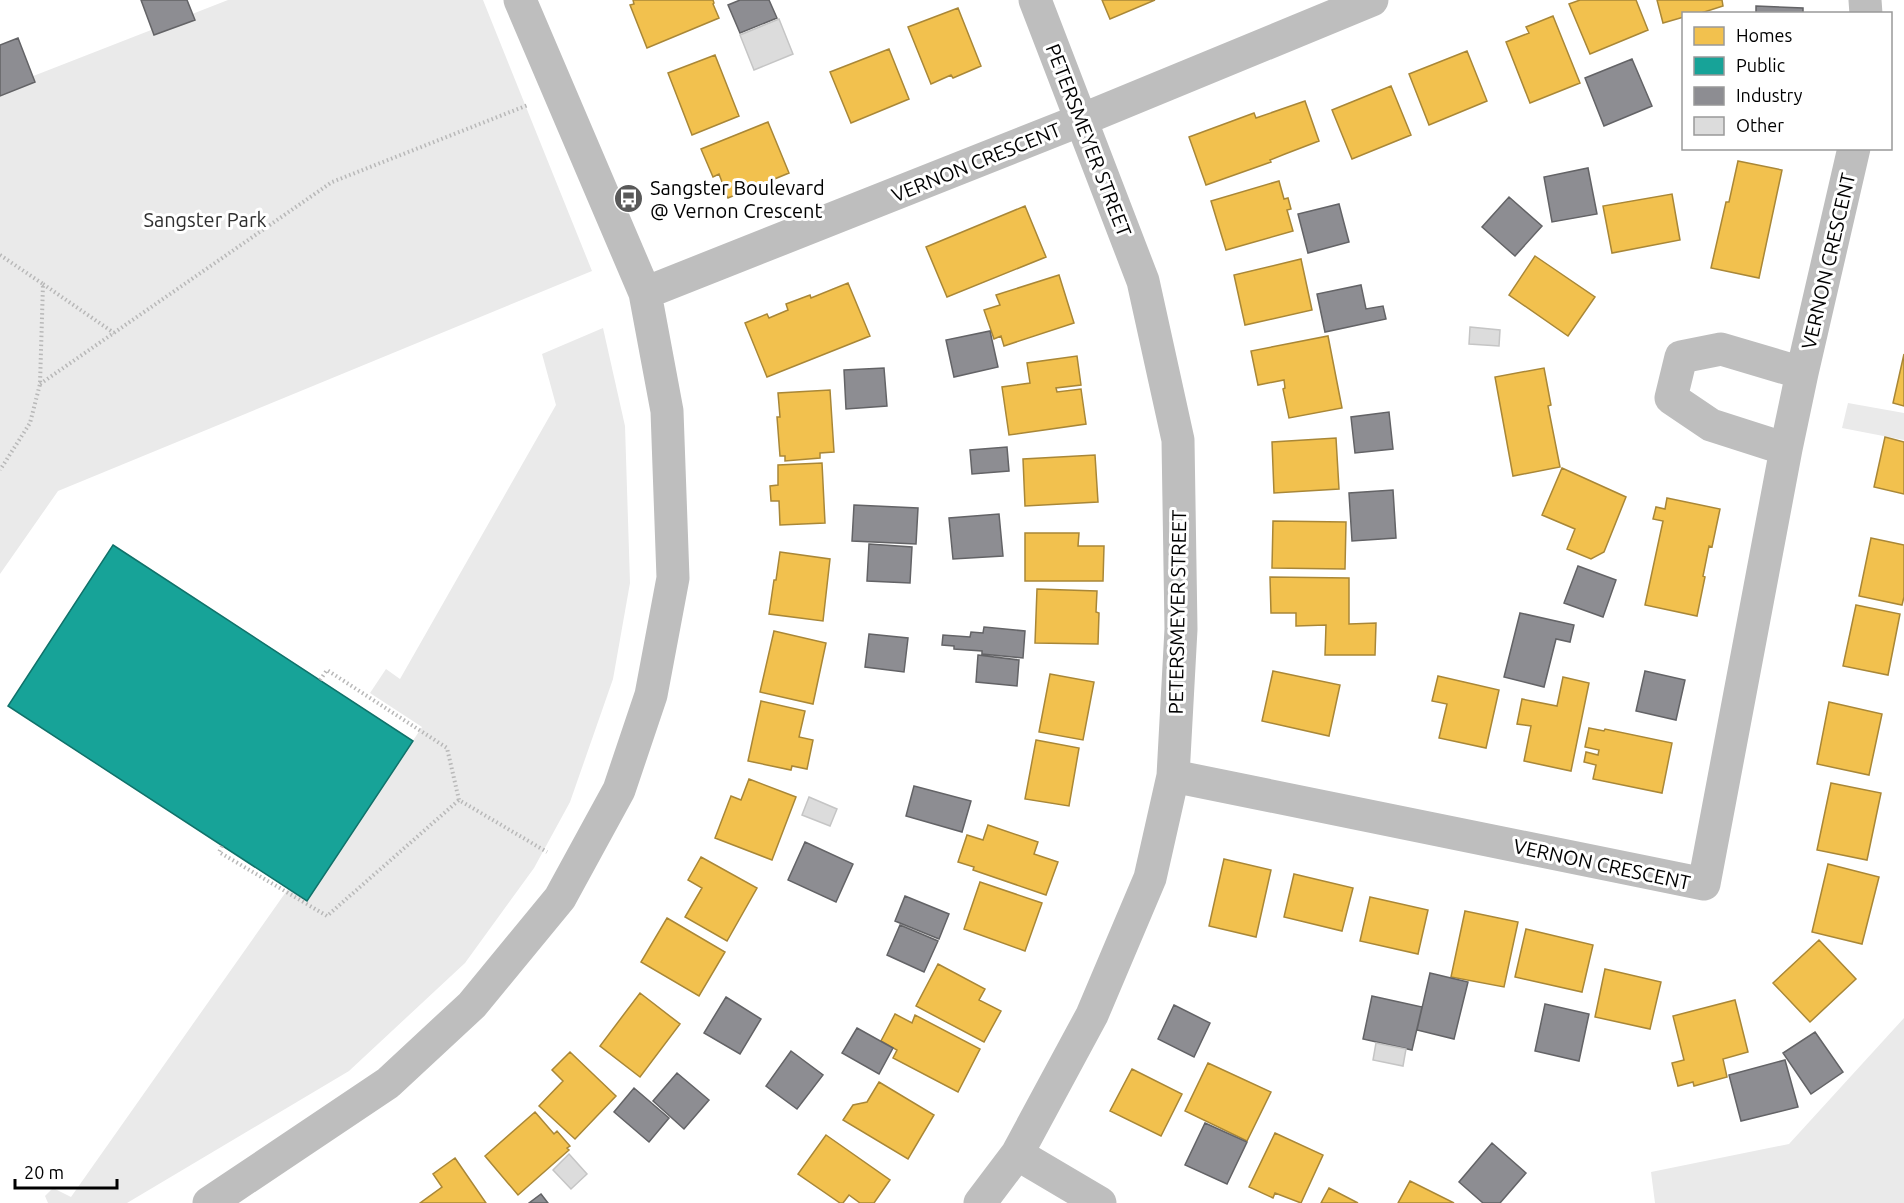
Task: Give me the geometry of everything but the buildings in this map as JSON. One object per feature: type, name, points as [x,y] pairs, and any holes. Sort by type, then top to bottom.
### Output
[{"type":"street","points":[[209,1203],[388,1083],[472,1005],[560,898],[619,790],[651,695],[673,578],[667,411],[645,294],[520,0]]},
{"type":"street","name":"PETERSMEYER STREET","points":[[980,1203],[1017,1154],[1092,1015],[1150,878],[1173,776],[1180,629],[1178,440],[1143,281],[1035,0]]},
{"type":"street","name":"VERNON CRESCENT","points":[[645,294],[1081,120],[1372,0]]},
{"type":"street","name":"VERNON CRESCENT","points":[[1173,776],[1704,884],[1786,449],[1854,150]]},
{"type":"street","name":"VERNON CRESCENT","points":[[1786,449],[1711,424],[1671,398],[1681,357],[1720,349],[1802,373]]},
{"type":"street","points":[[1017,1154],[1100,1203]]},
{"type":"path","points":[[40,384],[332,182],[559,94]]},
{"type":"path","points":[[0,255],[114,333]]},
{"type":"path","points":[[0,470],[30,423],[40,384],[44,284]]},
{"type":"path","points":[[320,680],[327,670],[447,748],[459,800],[576,869]]},
{"type":"path","points":[[222,846],[219,852],[327,916],[459,800]]},
{"type":"green space","name":"Sangster Park","points":[[228,0],[483,0],[592,271],[58,491],[0,574],[0,89]]},
{"type":"green space","points":[[603,328],[625,426],[630,583],[613,679],[570,802],[534,868],[465,963],[349,1071],[127,1203],[48,1203],[45,1196],[53,1188],[71,1197],[288,889],[307,901],[422,727],[370,693],[386,669],[400,679],[556,405],[542,354]]},
{"type":"green space","points":[[1848,403],[1904,413],[1904,440],[1842,428]]},
{"type":"green space","points":[[1904,1018],[1904,1203],[1655,1203],[1651,1172],[1789,1144]]},
{"type":"place","name":"Sangster Boulevard @ Vernon Crescent","points":[[629,199]]}]
